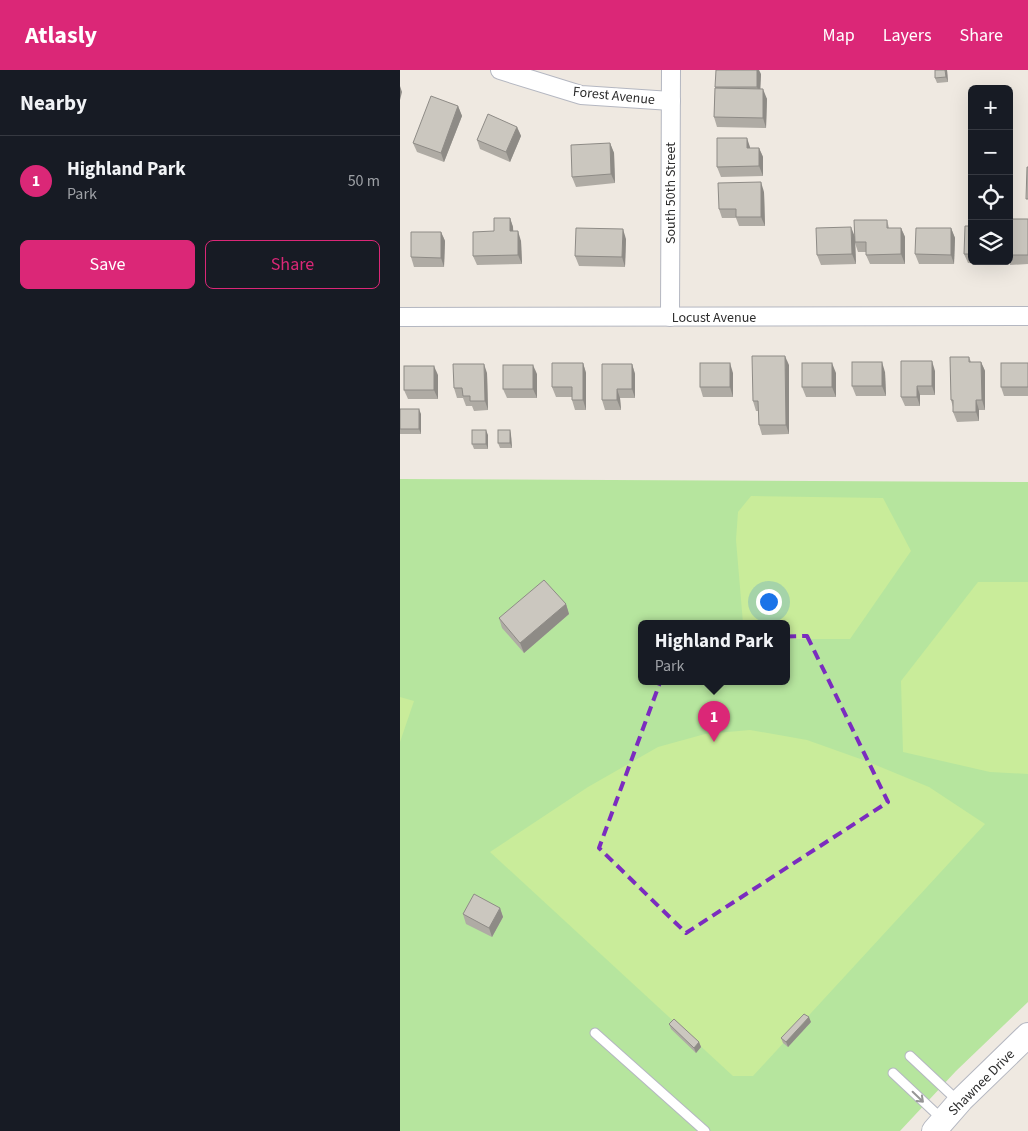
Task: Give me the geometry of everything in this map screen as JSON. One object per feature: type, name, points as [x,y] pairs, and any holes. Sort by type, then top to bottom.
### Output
[{"type":"main road","name":"Shawnee Drive","points":[[939,1126],[959,1103],[1028,1035]]},
{"type":"street","name":"Forest Avenue","points":[[500,70],[580,95],[671,101]]},
{"type":"street","name":"South 50th Street","points":[[670,317],[671,70]]},
{"type":"street","name":"Locust Avenue","points":[[400,318],[1028,316]]},
{"type":"lane","points":[[595,1033],[704,1131]]},
{"type":"lane","points":[[910,1056],[959,1103]]},
{"type":"lane","points":[[893,1073],[939,1126]]},
{"type":"highlighted area","points":[[807,636],[888,802],[686,933],[599,848],[676,639]]},
{"type":"green space","points":[[400,479],[1028,482],[1028,1002],[956,1071],[900,1131],[400,1131]]},
{"type":"green space","points":[[751,496],[883,498],[911,551],[850,639],[790,639],[790,620],[743,620],[736,540],[738,512]]},
{"type":"green space","points":[[978,582],[1028,582],[1028,774],[990,772],[903,752],[901,681]]},
{"type":"green space","points":[[400,697],[414,701],[400,742]]},
{"type":"green space","points":[[750,730],[807,740],[866,761],[929,787],[985,824],[753,1076],[733,1076],[490,852],[588,787],[658,747],[705,734]]},
{"type":"building","points":[[716,70],[757,70],[757,87],[715,87]]},
{"type":"building","points":[[935,70],[945,70],[946,77],[935,78]]},
{"type":"building","points":[[715,88],[763,89],[763,118],[714,117]]},
{"type":"building","points":[[431,96],[458,106],[441,153],[413,143]]},
{"type":"building","points":[[488,114],[517,127],[506,152],[477,140]]},
{"type":"building","points":[[717,138],[747,138],[747,148],[759,148],[759,166],[717,167]]},
{"type":"building","points":[[610,143],[611,174],[572,177],[571,145]]},
{"type":"building","points":[[1027,167],[1028,199],[1026,199]]},
{"type":"building","points":[[761,182],[761,217],[736,217],[736,209],[719,209],[718,183]]},
{"type":"building","points":[[494,218],[510,218],[510,231],[518,231],[518,255],[473,256],[473,232],[494,231]]},
{"type":"building","points":[[1013,219],[1028,219],[1028,255],[1013,255]]},
{"type":"building","points":[[854,220],[887,220],[887,228],[901,228],[901,254],[866,255],[866,242],[855,242]]},
{"type":"building","points":[[965,226],[968,226],[968,254],[964,254]]},
{"type":"building","points":[[851,227],[852,254],[817,255],[816,228]]},
{"type":"building","points":[[576,228],[623,229],[622,257],[575,256]]},
{"type":"building","points":[[916,228],[951,228],[951,255],[915,254]]},
{"type":"building","points":[[411,232],[441,232],[441,258],[411,257]]},
{"type":"building","points":[[752,356],[785,356],[786,425],[759,425],[758,401],[753,401]]},
{"type":"building","points":[[950,357],[969,357],[969,362],[981,362],[982,400],[976,400],[976,412],[953,412]]},
{"type":"building","points":[[901,361],[932,361],[932,386],[917,386],[917,397],[901,397]]},
{"type":"building","points":[[852,362],[882,362],[882,386],[852,386]]},
{"type":"building","points":[[552,363],[583,363],[583,400],[572,400],[572,387],[552,387]]},
{"type":"building","points":[[700,363],[730,363],[730,387],[700,387]]},
{"type":"building","points":[[802,363],[832,363],[832,387],[802,387]]},
{"type":"building","points":[[1001,363],[1028,363],[1028,387],[1001,387]]},
{"type":"building","points":[[453,364],[484,364],[485,401],[470,401],[470,396],[463,396],[462,388],[454,388]]},
{"type":"building","points":[[602,364],[632,364],[632,389],[617,389],[617,400],[602,400]]},
{"type":"building","points":[[503,365],[533,365],[533,389],[503,389]]},
{"type":"building","points":[[404,366],[434,366],[434,390],[404,390]]},
{"type":"building","points":[[400,409],[419,409],[419,429],[400,429]]},
{"type":"building","points":[[472,430],[486,430],[486,444],[472,444]]},
{"type":"building","points":[[498,430],[510,430],[510,443],[498,443]]},
{"type":"building","points":[[544,580],[566,604],[520,643],[499,618]]},
{"type":"building","points":[[474,894],[500,908],[489,928],[463,914]]},
{"type":"building","points":[[804,1014],[809,1017],[786,1042],[781,1038]]},
{"type":"building","points":[[674,1019],[699,1042],[694,1048],[669,1024]]},
{"type":"place","name":"Highland Park","points":[[714,742]]}]
